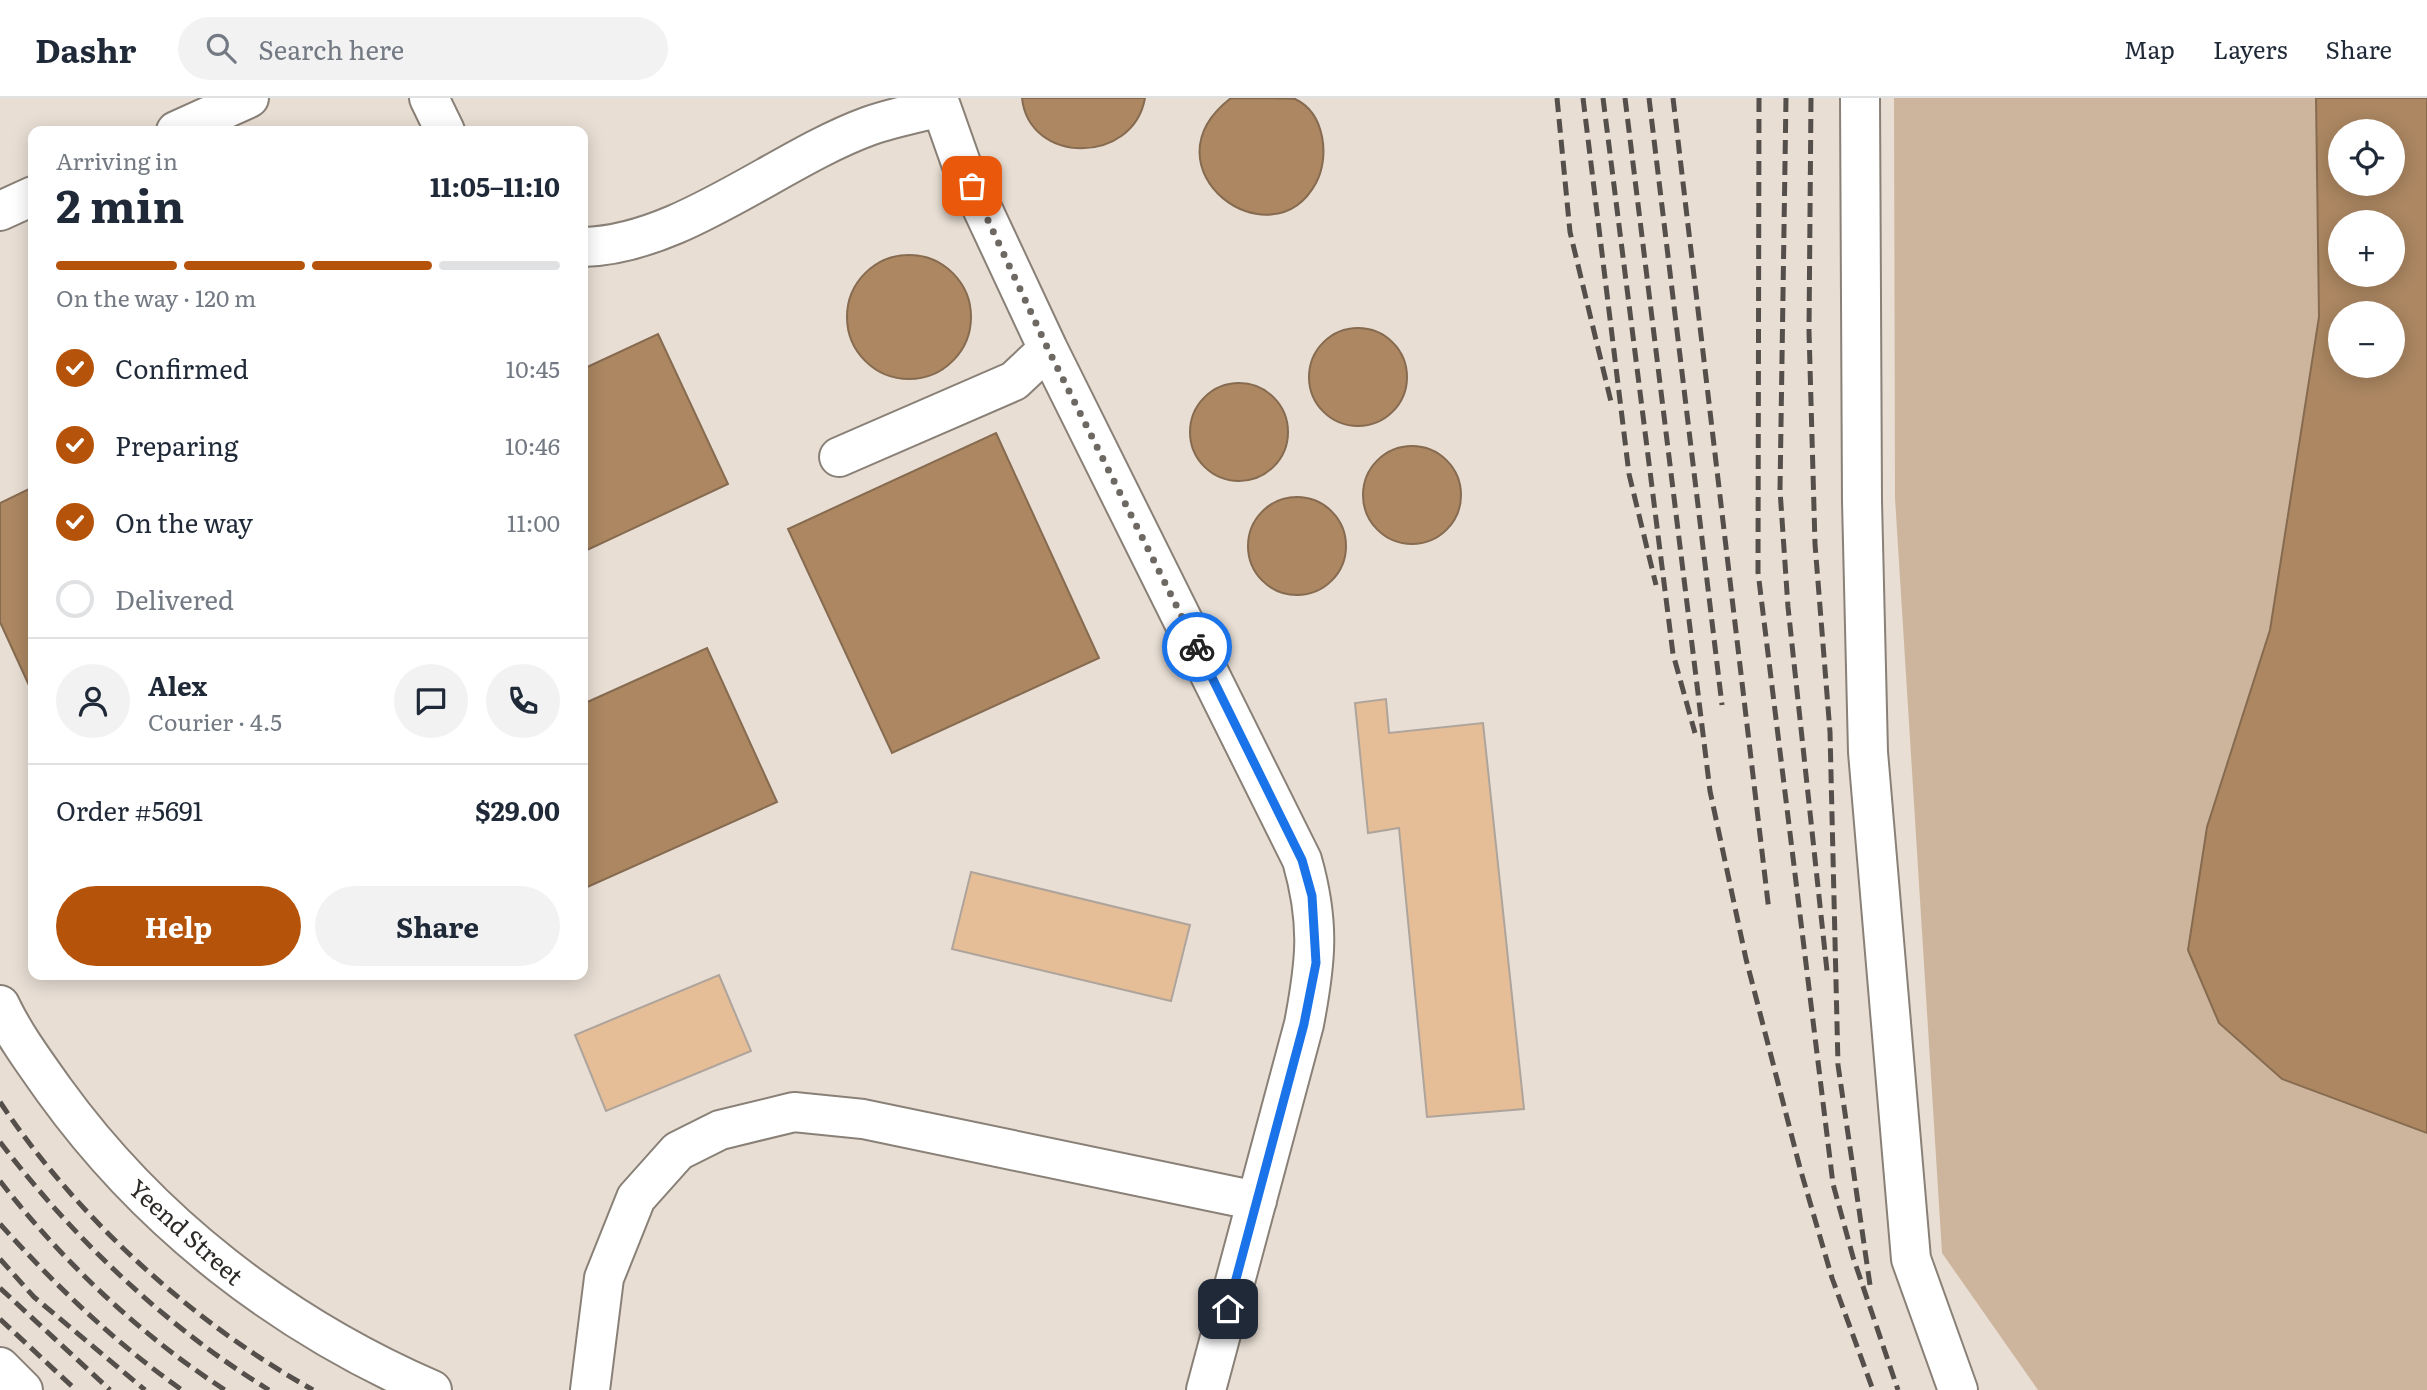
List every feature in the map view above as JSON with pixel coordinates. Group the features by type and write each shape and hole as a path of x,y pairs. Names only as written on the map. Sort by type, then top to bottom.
{"street":[{"path":"187,126 249,98"},
{"path":"429,98 443,126"},
{"path":"1860,98 1862,501 1868,752 1911,1259 1958,1390"},
{"path":"588,247 612,246 670,225 868,127 940,102 961,163 1048,349 1302,860 1312,896 1316,963 1304,1024 1206,1390"},
{"path":"0,211 28,198"},
{"path":"839,457 1014,381 1048,349"},
{"name":"Yeend Street","path":"0,1005 33,1060 68,1109 112,1162 200,1247 283,1311 390,1372 432,1390"},
{"path":"590,1390 604,1278 636,1198 678,1151 720,1130 794,1112 863,1119 1257,1201"},
{"path":"0,1367 23,1390"}],"shaded area":[{"path":"1022,98 1145,98 1137,120 1122,136 1103,145 1082,148 1061,145 1042,136 1029,120"},
{"path":"1231,98 1295,99 1313,114 1322,136 1323,161 1316,183 1296,206 1271,215 1245,211 1222,198 1206,178 1200,152 1207,125"},
{"path":"1894,98 2316,98 2318,102 2319,316 2270,630 2207,827 2282,1079 2427,1133 2427,1390 2038,1390 1942,1253 1895,498"},
{"path":"2316,98 2427,98 2427,1133 2282,1079 2219,1023 2188,950 2207,827 2270,630 2319,317"},
{"path":"909,255 933,260 953,273 966,293 971,317 966,341 953,361 933,374 909,379 885,374 865,361 852,341 847,317 852,293 865,273 885,260"},
{"path":"1358,328 1377,332 1392,343 1403,358 1407,377 1403,396 1392,411 1377,422 1358,426 1339,422 1324,411 1313,396 1309,377 1313,358 1324,343 1339,332"},
{"path":"658,334 728,484 588,550 588,367"},
{"path":"1239,383 1266,391 1280,405 1288,432 1280,459 1266,473 1239,481 1212,473 1198,459 1190,432 1198,405 1212,391"},
{"path":"996,433 1099,658 892,753 788,529"},
{"path":"1412,446 1439,454 1453,468 1461,495 1453,522 1439,536 1412,544 1385,536 1371,522 1363,495 1371,468 1385,454"},
{"path":"28,489 28,683 0,622 0,503"},
{"path":"1297,497 1324,505 1338,519 1346,546 1338,573 1324,587 1297,595 1270,587 1256,573 1248,546 1256,519 1270,505"},
{"path":"707,648 777,802 588,887 588,702"}],"building":[{"path":"1386,699 1389,733 1483,723 1524,1109 1427,1117 1399,828 1368,833 1355,703"},
{"path":"971,872 1190,925 1171,1001 952,949"},
{"path":"719,975 751,1051 606,1111 575,1035"}],"railway":[{"path":"1557,98 1570,232 1612,406"},
{"path":"1583,98 1629,474 1656,585"},
{"path":"1603,98 1673,654 1695,733"},
{"path":"1625,98 1710,791 1746,959 1800,1168 1832,1278 1873,1390"},
{"path":"1649,98 1722,705"},
{"path":"1673,98 1769,911"},
{"path":"1759,98 1758,572 1833,1184 1853,1257 1898,1390"},
{"path":"1786,98 1780,490 1788,607 1827,971"},
{"path":"1811,98 1809,331 1815,544 1830,732 1838,1065 1870,1285"},
{"path":"0,1102 64,1186 140,1264 224,1333 313,1390"},
{"path":"0,1142 59,1213 123,1278 194,1338 269,1390"},
{"path":"0,1181 49,1240 104,1295 193,1369 225,1390"},
{"path":"0,1224 86,1312 182,1390"},
{"path":"0,1259 34,1297 145,1390"},
{"path":"0,1288 110,1390"},
{"path":"0,1319 76,1390"}],"way so far":[{"path":"972,186 1048,349 1197,647"}],"route":[{"path":"1197,647 1302,860 1312,896 1316,963 1304,1024 1228,1309"}]}
